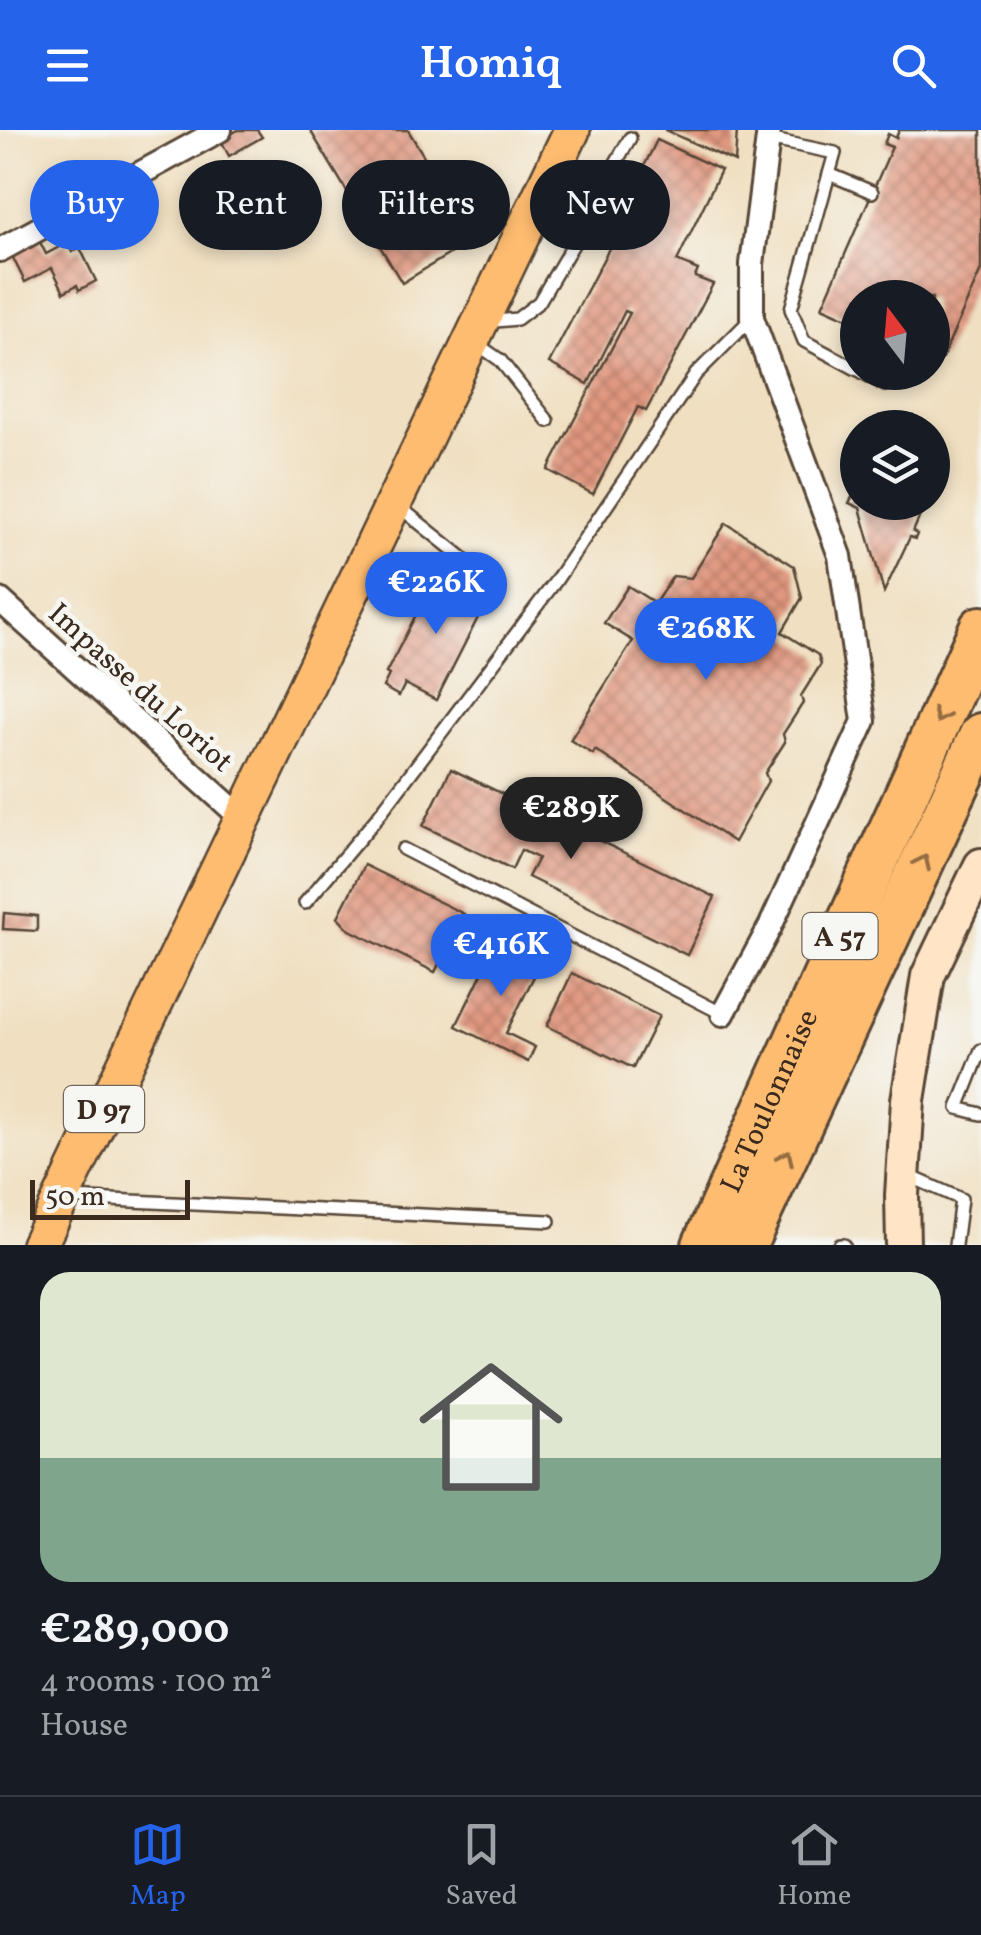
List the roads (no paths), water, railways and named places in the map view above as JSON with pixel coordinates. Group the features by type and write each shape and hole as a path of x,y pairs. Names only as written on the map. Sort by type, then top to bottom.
{"highway":[{"name":"La Toulonnaise","path":"704,1245 981,628"},
{"name":"La Toulonnaise","path":"745,1245 981,735"},
{"path":"674,1245 840,938"}],"main road":[{"name":"D 97","path":"557,160 572,130"},
{"name":"D 97","path":"39,1245 530,216"}],"street":[{"path":"0,250 220,130"},
{"path":"723,1014 770,926 864,721 840,556 752,318 752,264 768,135"},
{"name":"Impasse du Loriot","path":"0,600 242,818"},
{"path":"904,1245 908,1100 928,976 981,867"}],"lane":[{"path":"768,135 835,154 791,309 804,341 840,360"},
{"path":"617,160 630,138"},
{"path":"829,174 872,192"},
{"path":"548,421 475,331 517,319 539,302 570,250"},
{"path":"305,903 376,819 555,582 696,374 752,318"},
{"path":"392,502 463,558 464,574"},
{"path":"403,849 723,1014"},
{"path":"981,1050 958,1108 981,1114"},
{"path":"903,1173 961,1199 955,1245"},
{"path":"61,1198 550,1221"}]}
